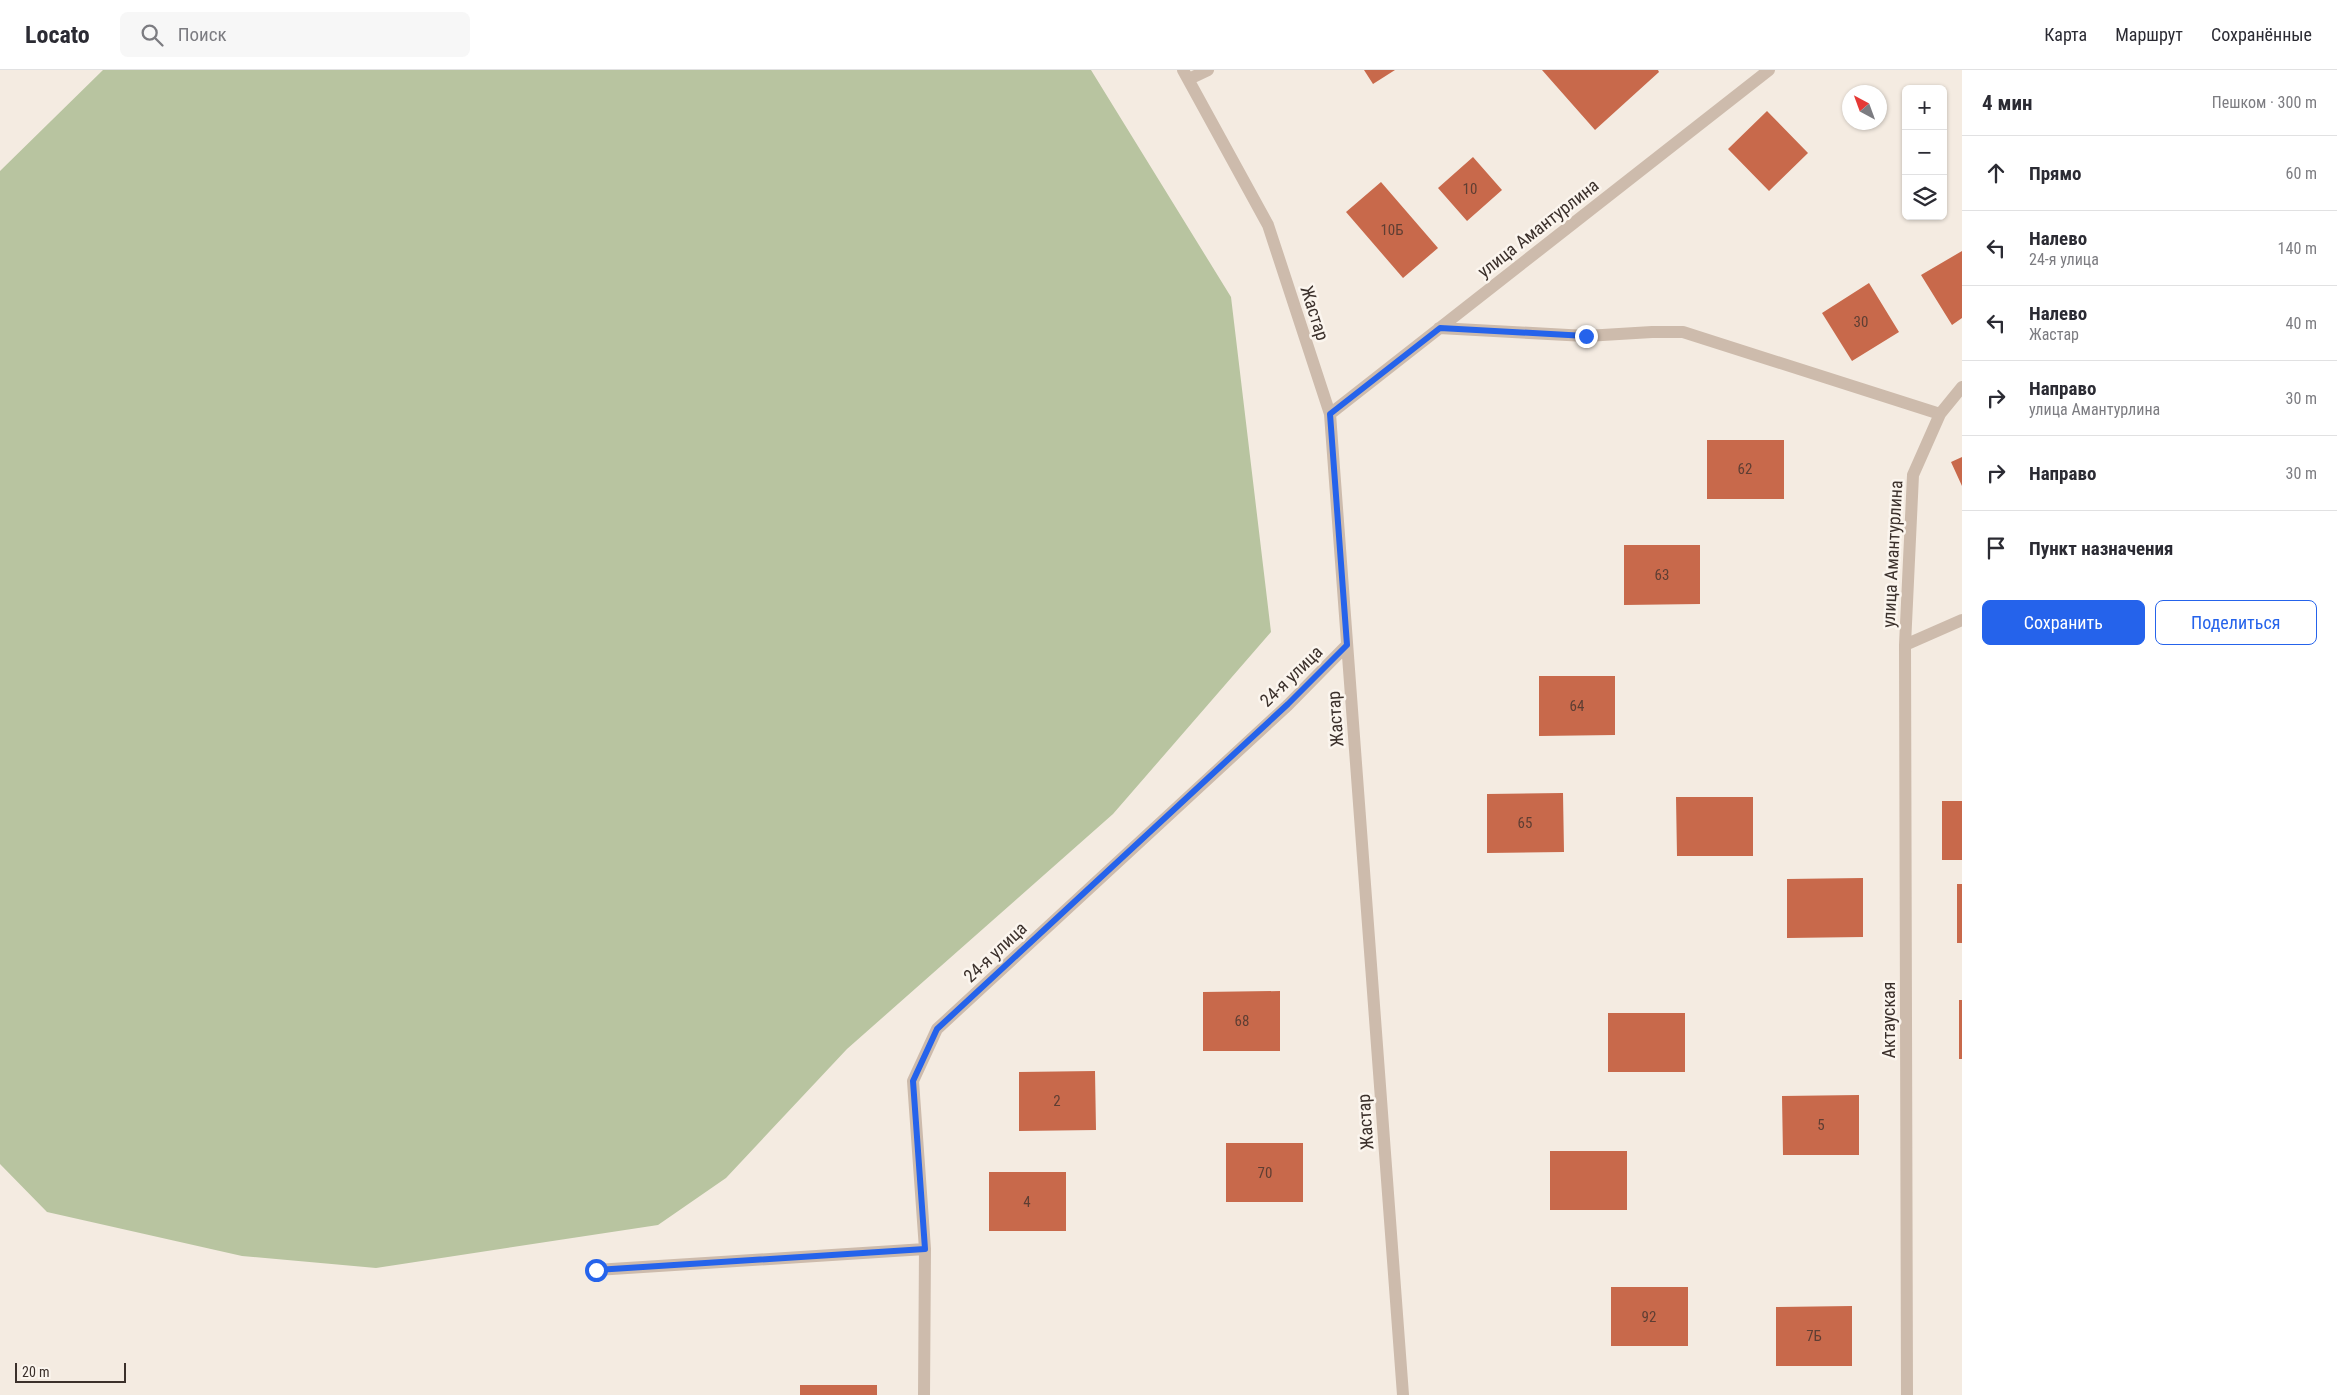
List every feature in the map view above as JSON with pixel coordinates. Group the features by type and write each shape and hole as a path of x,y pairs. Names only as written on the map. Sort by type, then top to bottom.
{"street":[{"path":"1186,75 1208,70"},
{"name":"улица Амантурлина","path":"1330,414 1769,70"},
{"name":"Жастар","path":"1186,75 1268,226 1330,414 1402,1395"},
{"path":"1440,328 1586,336 1684,332 1940,414"},
{"name":"улица Амантурлина","path":"1962,387 1940,414 1913,475 1905,645 1962,620"},
{"name":"24-я улица","path":"924,1395 925,1249 913,1081 937,1029 1288,704 1347,645"},
{"name":"Актауская","path":"1905,645 1907,1395"},
{"path":"596,1270 925,1249"}],"green space":[{"path":"103,70 1091,70 1231,297 1271,632 1113,814 847,1049 726,1178 658,1225 376,1268 242,1256 47,1212 0,1164 0,171"}],"building":[{"path":"1364,70 1395,70 1373,84"},
{"path":"1542,70 1658,70 1659,72 1595,130"},
{"path":"1767,111 1808,153 1769,191 1728,149"},
{"path":"1473,157 1502,190 1467,221 1438,188"},
{"path":"1381,182 1438,248 1403,278 1346,212"},
{"path":"1962,251 1962,318 1952,325 1921,275"},
{"path":"1869,283 1899,332 1852,361 1822,313"},
{"path":"1707,440 1784,440 1784,499 1707,499"},
{"path":"1962,457 1962,486 1951,462"},
{"path":"1624,545 1700,545 1700,604 1624,605"},
{"path":"1539,676 1615,676 1615,735 1539,736"},
{"path":"1563,793 1564,852 1487,853 1487,794"},
{"path":"1676,797 1753,797 1753,856 1677,856"},
{"path":"1942,801 1962,801 1962,860 1942,860"},
{"path":"1863,878 1863,937 1787,938 1787,879"},
{"path":"1957,884 1962,884 1962,943 1957,943"},
{"path":"1280,991 1280,1051 1203,1051 1203,992"},
{"path":"1959,1000 1962,1000 1962,1059 1959,1059"},
{"path":"1608,1013 1685,1013 1685,1072 1608,1072"},
{"path":"1095,1071 1096,1130 1019,1131 1019,1072"},
{"path":"1859,1095 1859,1155 1783,1155 1782,1096"},
{"path":"1226,1143 1303,1143 1303,1202 1226,1202"},
{"path":"1550,1151 1627,1151 1627,1210 1550,1210"},
{"path":"989,1172 1066,1172 1066,1231 989,1231"},
{"path":"1611,1287 1688,1287 1688,1346 1611,1346"},
{"path":"1852,1306 1852,1366 1776,1366 1776,1307"},
{"path":"800,1385 877,1385 877,1395 800,1395"}],"route":[{"path":"596,1270 925,1249 913,1081 937,1029 1288,704 1347,645 1330,414 1440,328 1586,336"}]}
